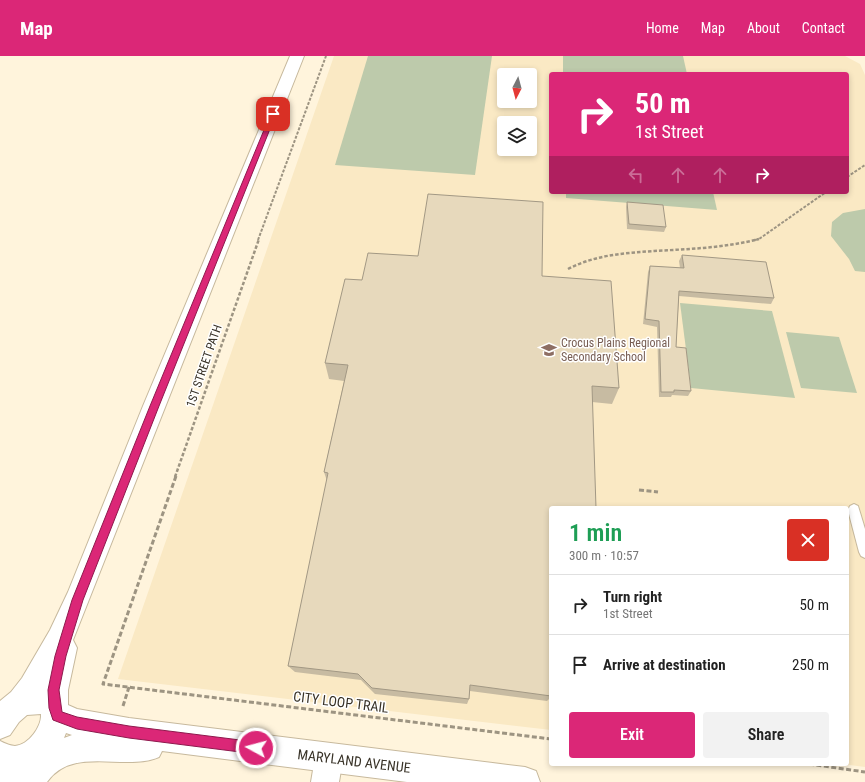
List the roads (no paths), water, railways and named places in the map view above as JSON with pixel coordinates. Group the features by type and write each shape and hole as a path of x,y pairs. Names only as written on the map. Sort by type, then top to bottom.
{"street":[{"path":"8,712 32,688 60,640 78,600 151,413 297,56"},
{"path":"22,766 53,738 57,727 54,690 60,656 78,600"},
{"name":"MARYLAND AVENUE","path":"8,712 31,699 40,698 48,702 56,712 77,723 183,739 327,770 525,782"},
{"name":"MARYLAND AVENUE","path":"22,766 57,741 74,738 183,739"},
{"path":"22,766 45,761 64,753 96,745 148,747 183,739"}],"lane":[{"path":"854,510 865,552"}],"place":[{"name":"Crocus Plains Regional Secondary School","path":"549,350"}]}
